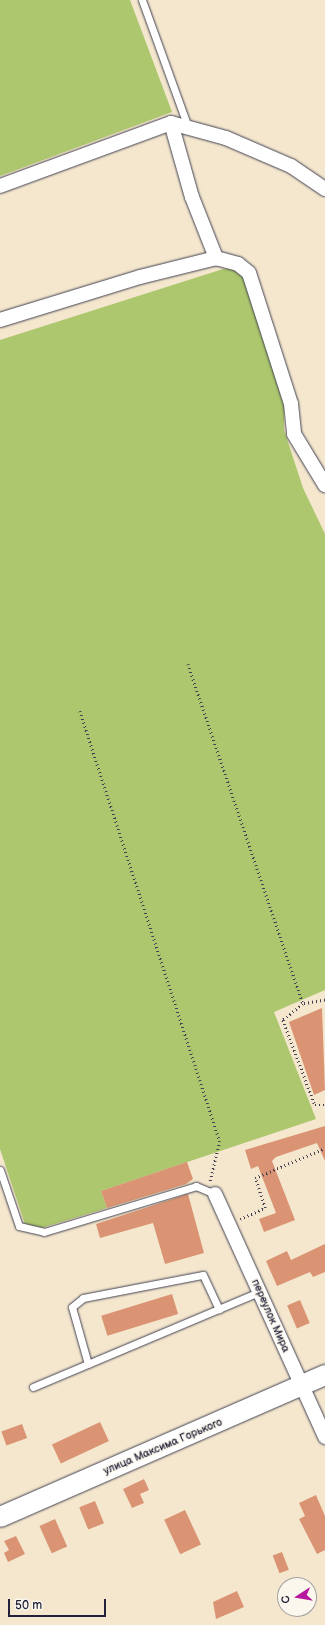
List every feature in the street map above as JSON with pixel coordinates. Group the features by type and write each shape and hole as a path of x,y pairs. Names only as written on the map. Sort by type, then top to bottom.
{"street":[{"path":"171,123 192,197 216,258"},
{"path":"0,186 171,123 226,138 291,166 325,189"},
{"path":"0,320 140,277 216,258 238,264 249,273 291,404 294,434 325,485"},
{"name":"переулок Мира","path":"211,1193 229,1224 325,1438"},
{"name":"улица Максима Горького","path":"0,1517 301,1387 325,1375"}],"lane":[{"path":"142,0 188,127"},
{"path":"0,1170 19,1226 44,1232 196,1186 211,1193"},
{"path":"88,1364 72,1307 83,1298 203,1275 219,1308"},
{"path":"33,1387 259,1292"}],"path":[{"path":"188,664 303,1004"},
{"path":"80,711 220,1141 211,1193"},
{"path":"325,1000 303,1004 283,1020 315,1105 325,1105"},
{"path":"229,1224 265,1208 255,1178 325,1148"}],"green space":[{"path":"0,0 130,0 172,112 0,176"},
{"path":"223,269 233,269 244,278 284,398 284,430 303,488 325,534 325,990 274,1012 316,1119 101,1191 107,1208 41,1228 25,1224 0,1149 0,340"}],"building":[{"path":"322,1008 325,1090 314,1095 289,1022"},
{"path":"325,1126 325,1161 317,1143 276,1157 272,1161 295,1220 264,1232 259,1219 276,1213 258,1166 251,1169 245,1150"},
{"path":"187,1162 193,1179 186,1184 107,1208 101,1191"},
{"path":"188,1194 204,1253 165,1264 153,1223 100,1238 96,1224"},
{"path":"325,1244 325,1272 313,1277 310,1272 277,1286 266,1261 287,1251 291,1260"},
{"path":"172,1294 178,1314 107,1336 101,1316"},
{"path":"300,1300 310,1323 297,1328 287,1305"},
{"path":"100,1422 109,1441 61,1463 52,1444"},
{"path":"22,1424 27,1438 6,1446 1,1432"},
{"path":"144,1479 149,1490 140,1494 144,1503 132,1508 123,1489"},
{"path":"316,1495 325,1516 325,1550 317,1554 299,1519 305,1516 299,1503"},
{"path":"95,1501 104,1523 88,1530 79,1507"},
{"path":"185,1510 201,1544 180,1554 164,1520"},
{"path":"55,1519 67,1546 52,1553 39,1526"},
{"path":"16,1536 25,1554 8,1562 4,1553 9,1550 4,1541"},
{"path":"282,1552 289,1570 279,1573 273,1556"},
{"path":"237,1591 244,1607 216,1619 213,1602"}]}
